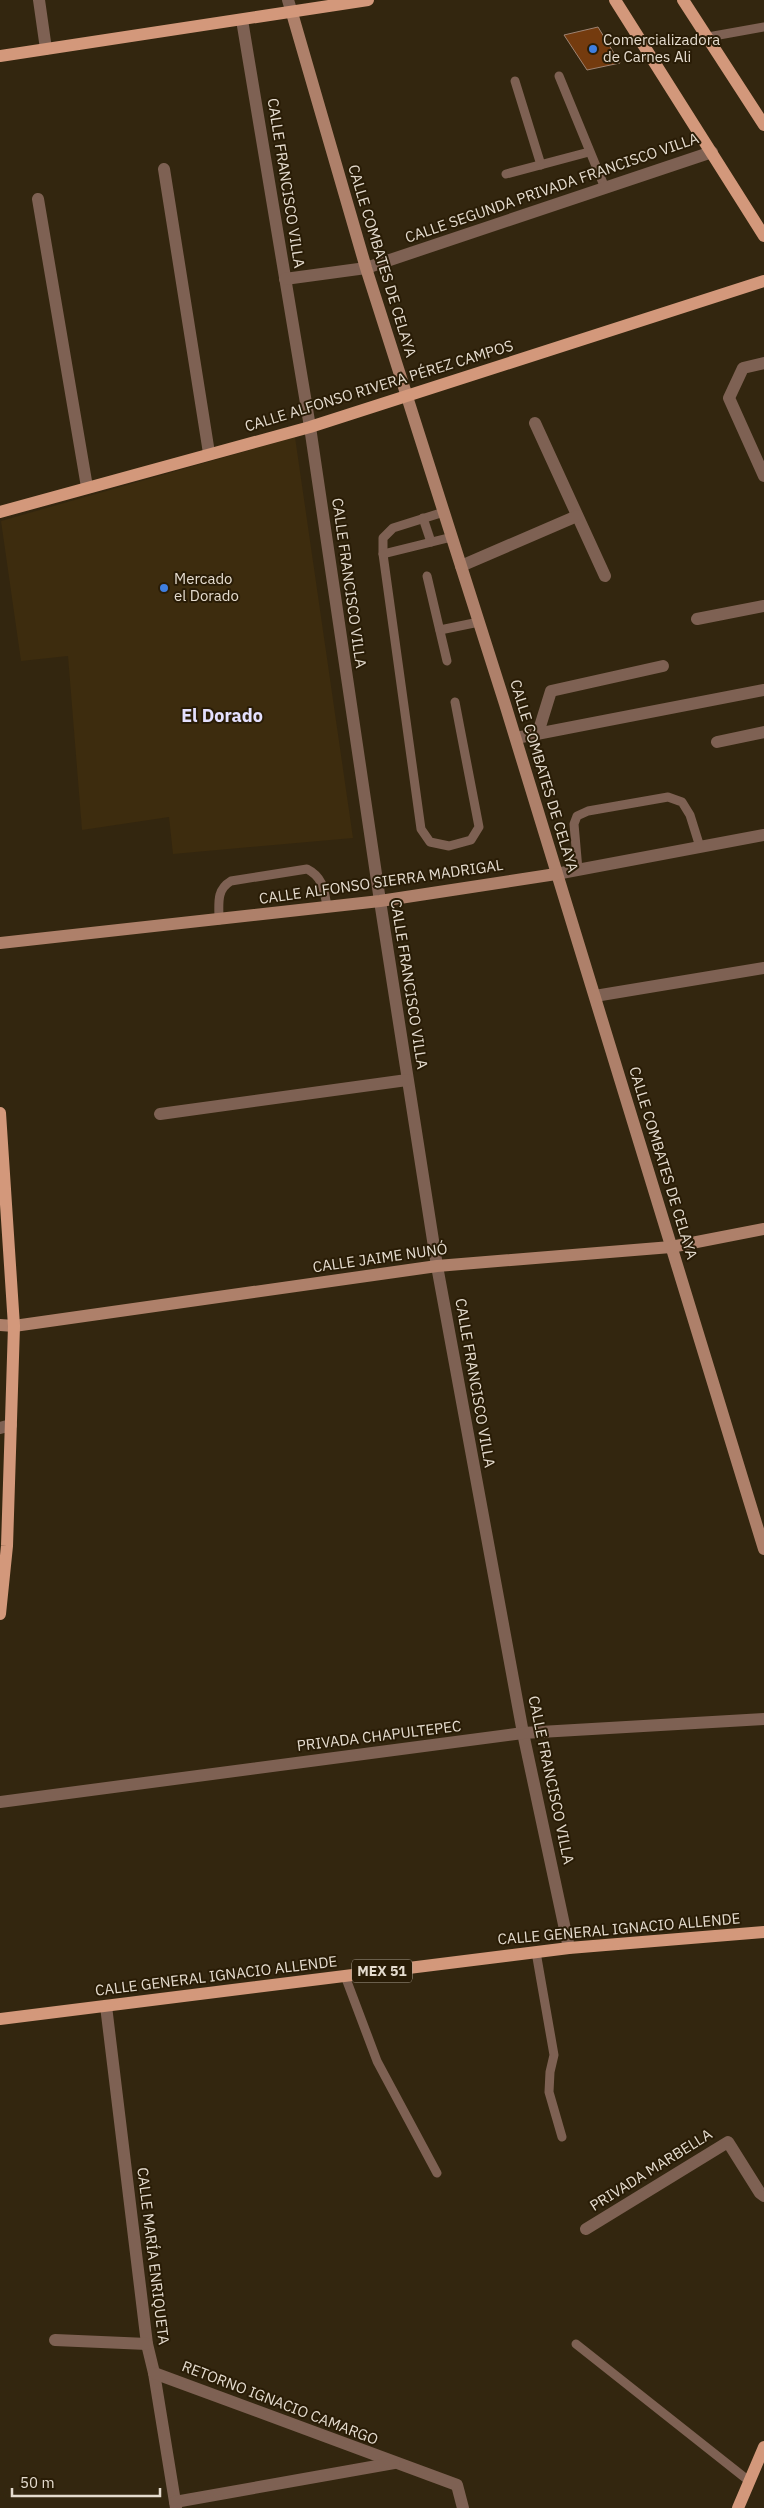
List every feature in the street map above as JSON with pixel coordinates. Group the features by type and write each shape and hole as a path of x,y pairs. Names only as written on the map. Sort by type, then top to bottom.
{"main road":[{"path":"0,56 368,0"},
{"path":"615,0 764,236"},
{"path":"683,0 764,125"},
{"name":"CALLE ALFONSO RIVERA PÉREZ CAMPOS","path":"0,512 310,427 764,281"},
{"path":"0,1114 14,1326 5,1427 4,1546 0,1614"},
{"name":"CALLE GENERAL IGNACIO ALLENDE","path":"0,2019 569,1948 764,1932"},
{"path":"738,2508 764,2447"}],"street":[{"path":"39,0 46,49"},
{"path":"288,0 292,13"},
{"name":"CALLE COMBATES DE CELAYA","path":"292,13 366,268 516,738 556,874 764,1549"},
{"name":"CALLE FRANCISCO VILLA","path":"242,20 310,427 407,1080 437,1266 523,1733 569,1948"},
{"name":"CALLE SEGUNDA PRIVADA FRANCISCO VILLA","path":"285,279 366,268 712,152"},
{"path":"164,169 209,454"},
{"path":"38,199 87,487"},
{"path":"764,363 743,368 730,398 764,476"},
{"path":"535,423 605,576"},
{"path":"461,566 576,516"},
{"path":"696,619 764,606"},
{"path":"538,734 551,691 663,666"},
{"path":"516,738 764,690"},
{"path":"717,742 764,732"},
{"name":"CALLE ALFONSO SIERRA MADRIGAL","path":"0,943 380,901 556,874 764,836"},
{"path":"595,996 764,968"},
{"path":"160,1114 407,1080"},
{"name":"CALLE JAIME NUNÓ","path":"0,1325 14,1326 437,1266 671,1246 764,1229"},
{"name":"PRIVADA CHAPULTEPEC","path":"0,1802 523,1733 764,1718"},
{"name":"CALLE MARÍA ENRIQUETA","path":"106,2006 147,2344 154,2373 175,2505"},
{"name":"PRIVADA MARBELLA","path":"586,2229 728,2142 760,2193 764,2196"},
{"path":"55,2340 147,2344"},
{"name":"RETORNO IGNACIO CAMARGO","path":"154,2373 457,2485 463,2508"},
{"name":"RETORNO IGNACIO CAMARGO","path":"175,2505 394,2463"}],"lane":[{"path":"708,38 764,27"},
{"path":"559,76 605,188"},
{"path":"515,81 541,165"},
{"path":"506,174 589,152"},
{"path":"444,512 393,528 383,538 383,554 421,829 430,842 448,846 471,840 479,827 455,702"},
{"path":"423,518 431,542"},
{"path":"383,554 452,537"},
{"path":"427,576 447,661"},
{"path":"440,630 479,622"},
{"path":"578,870 574,824 577,816 588,811 668,797 682,802 690,815 700,847"},
{"path":"219,920 219,895 222,887 231,881 307,869 315,873 322,881 328,906"},
{"path":"536,1952 554,2055 550,2072 549,2092 562,2137"},
{"path":"345,1976 378,2061 437,2173"},
{"path":"576,2344 749,2481"}],"shaded area":[{"name":"Mercado el Dorado","path":"295,437 353,838 173,854 169,817 82,830 68,656 21,661 1,521"}],"building":[{"name":"Comercializadora de Carnes Ali","path":"598,27 620,63 587,70 564,35"}],"place":[{"name":"Comercializadora de Carnes Ali","path":"593,49"},
{"name":"Mercado el Dorado","path":"164,588"}],"district":[{"name":"El Dorado","path":"222,716"}]}
